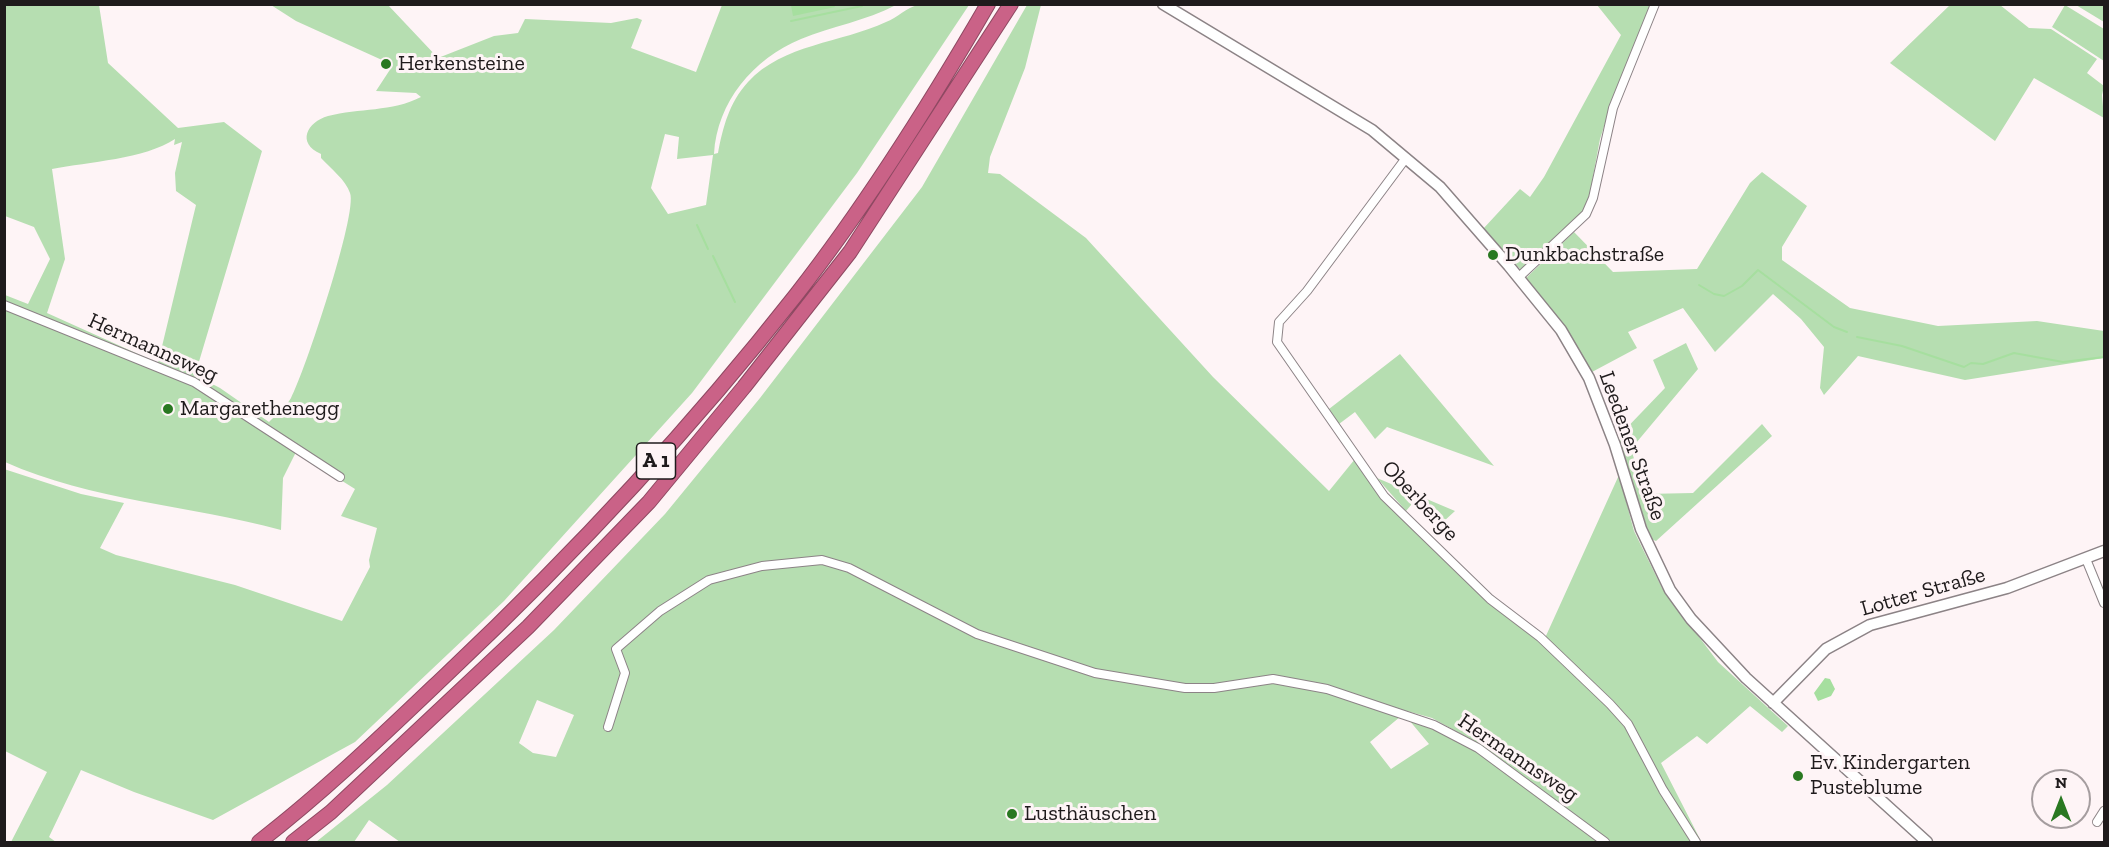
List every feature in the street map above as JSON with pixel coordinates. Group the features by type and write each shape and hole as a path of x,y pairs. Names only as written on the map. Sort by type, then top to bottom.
{"highway":[{"name":"A 1","path":"259,843 337,778 512,613 629,492 797,293 856,212 988,4"},
{"name":"A 1","path":"293,843 331,812 511,644 648,502 744,387 850,252 986,46 1011,4"}],"street":[{"name":"Leedener Straße","path":"1163,4 1372,130 1440,187 1519,277 1561,330 1589,378 1615,445 1641,529 1670,590 1724,657 1927,843"},
{"path":"1519,277 1586,214 1593,198 1613,108 1655,4"},
{"name":"Oberberge","path":"1406,158 1307,291 1278,322 1277,342 1384,496 1490,599 1540,637 1611,704 1628,724 1663,790 1696,843"},
{"name":"Hermannsweg","path":"4,305 194,382 340,477"},
{"name":"Lotter Straße","path":"1773,703 1826,649 1870,625 2007,588 2104,551"},
{"path":"2086,559 2104,603"},
{"name":"Hermannsweg","path":"608,727 625,674 616,649 660,611 709,580 762,566 822,560 849,568 977,634 1095,673 1185,688 1214,688 1273,680 1327,689 1434,725 1478,748 1605,843"},
{"path":"2097,822 2104,811"}],"shaded area":[{"path":"930,3 969,5 857,173 692,393 504,601 355,742 213,820 81,770 49,837 56,842 11,842 47,772 5,751 4,469 81,494 124,503 100,548 116,555 235,585 342,621 370,567 369,560 377,528 341,516 355,489 296,452 283,478 281,530 72,486 5,462 5,295 28,304 50,259 34,227 5,216 5,5 99,5 108,63 178,128 224,122 262,151 195,375 220,388 269,422 284,408 298,383 328,294 350,207 348,188 321,158 321,154 309,144 307,133 315,123 328,116 399,105 421,97 416,93 376,91 393,65 296,21 271,5 388,5 438,58 494,36 518,33 525,19 611,23 637,18 642,20 631,48 696,72 722,5 896,5 801,39 768,58 753,70 730,100 722,117 714,154 718,153 722,134 736,98 762,69 795,52 869,29 914,6","holes":["665,134 679,137 677,159 713,155 706,205 668,214 651,188","175,139 174,145 182,142 175,173 176,191 196,205 158,363 47,313 65,259 52,169 116,159 163,146"]},
{"path":"1951,4 2000,5 2029,28 2051,29 2097,59 2087,73 2104,86 2102,95 2104,118 2034,78 1995,141 1890,63"},
{"path":"791,5 834,5 835,7 793,16"},
{"path":"1027,5 1041,5 1025,68 990,157 988,173 1000,174 1086,238 1213,377 1329,491 1355,459 1388,504 1558,659 1545,638 1619,475 1634,531 1662,588 1718,662 1788,726 1782,732 1750,706 1707,744 1697,736 1661,763 1701,841 400,842 369,820 354,842 316,842 387,785 554,630 665,514 760,398 922,187","holes":["537,700 574,715 556,757 533,753 519,743","1407,711 1432,718 1476,742 1473,747 1429,726 1409,720 1429,744 1391,769 1370,742"]},
{"path":"1597,5 1652,5 1611,105 1600,139 1589,198 1583,211 1521,270 1483,229 1520,189 1530,197 1544,177 1621,35"},
{"path":"2065,5 2104,29 2104,61 2052,27"},
{"path":"2076,5 2104,5 2104,22"},
{"path":"1762,172 1807,206 1782,247 1782,260 1850,308 1938,326 2037,321 2104,331 2104,358 1965,380 1858,356 1824,395 1820,388 1824,347 1801,319 1773,294 1715,352 1683,308 1628,332 1637,348 1592,372 1567,332 1526,278 1574,232 1613,272 1697,269 1750,183"},
{"path":"1686,343 1698,369 1631,449 1645,494 1693,493 1762,424 1772,436 1656,541 1651,539 1617,438 1665,388 1653,360"},
{"path":"1400,354 1494,466 1387,427 1375,439 1355,412 1339,424 1329,409"},
{"path":"1377,478 1455,511 1443,522 1416,499 1406,511"},
{"path":"1825,678 1830,679 1835,689 1831,696 1818,701 1814,693"}],"waterway":[{"path":"791,21 862,6"},
{"path":"697,225 708,249"},
{"path":"713,256 735,302"},
{"path":"1699,285 1714,294 1724,296 1742,286 1758,270 1834,327 1847,332"},
{"path":"1857,337 1902,346 1964,367 1971,363 1983,364 2014,353 2063,362 2104,357"}],"place":[{"name":"Herkensteine","path":"386,64"},
{"name":"Dunkbachstraße","path":"1493,255"},
{"name":"Margarethenegg","path":"168,409"},
{"name":"Ev. Kindergarten Pusteblume","path":"1798,776"},
{"name":"Lusthäuschen","path":"1012,814"}]}
